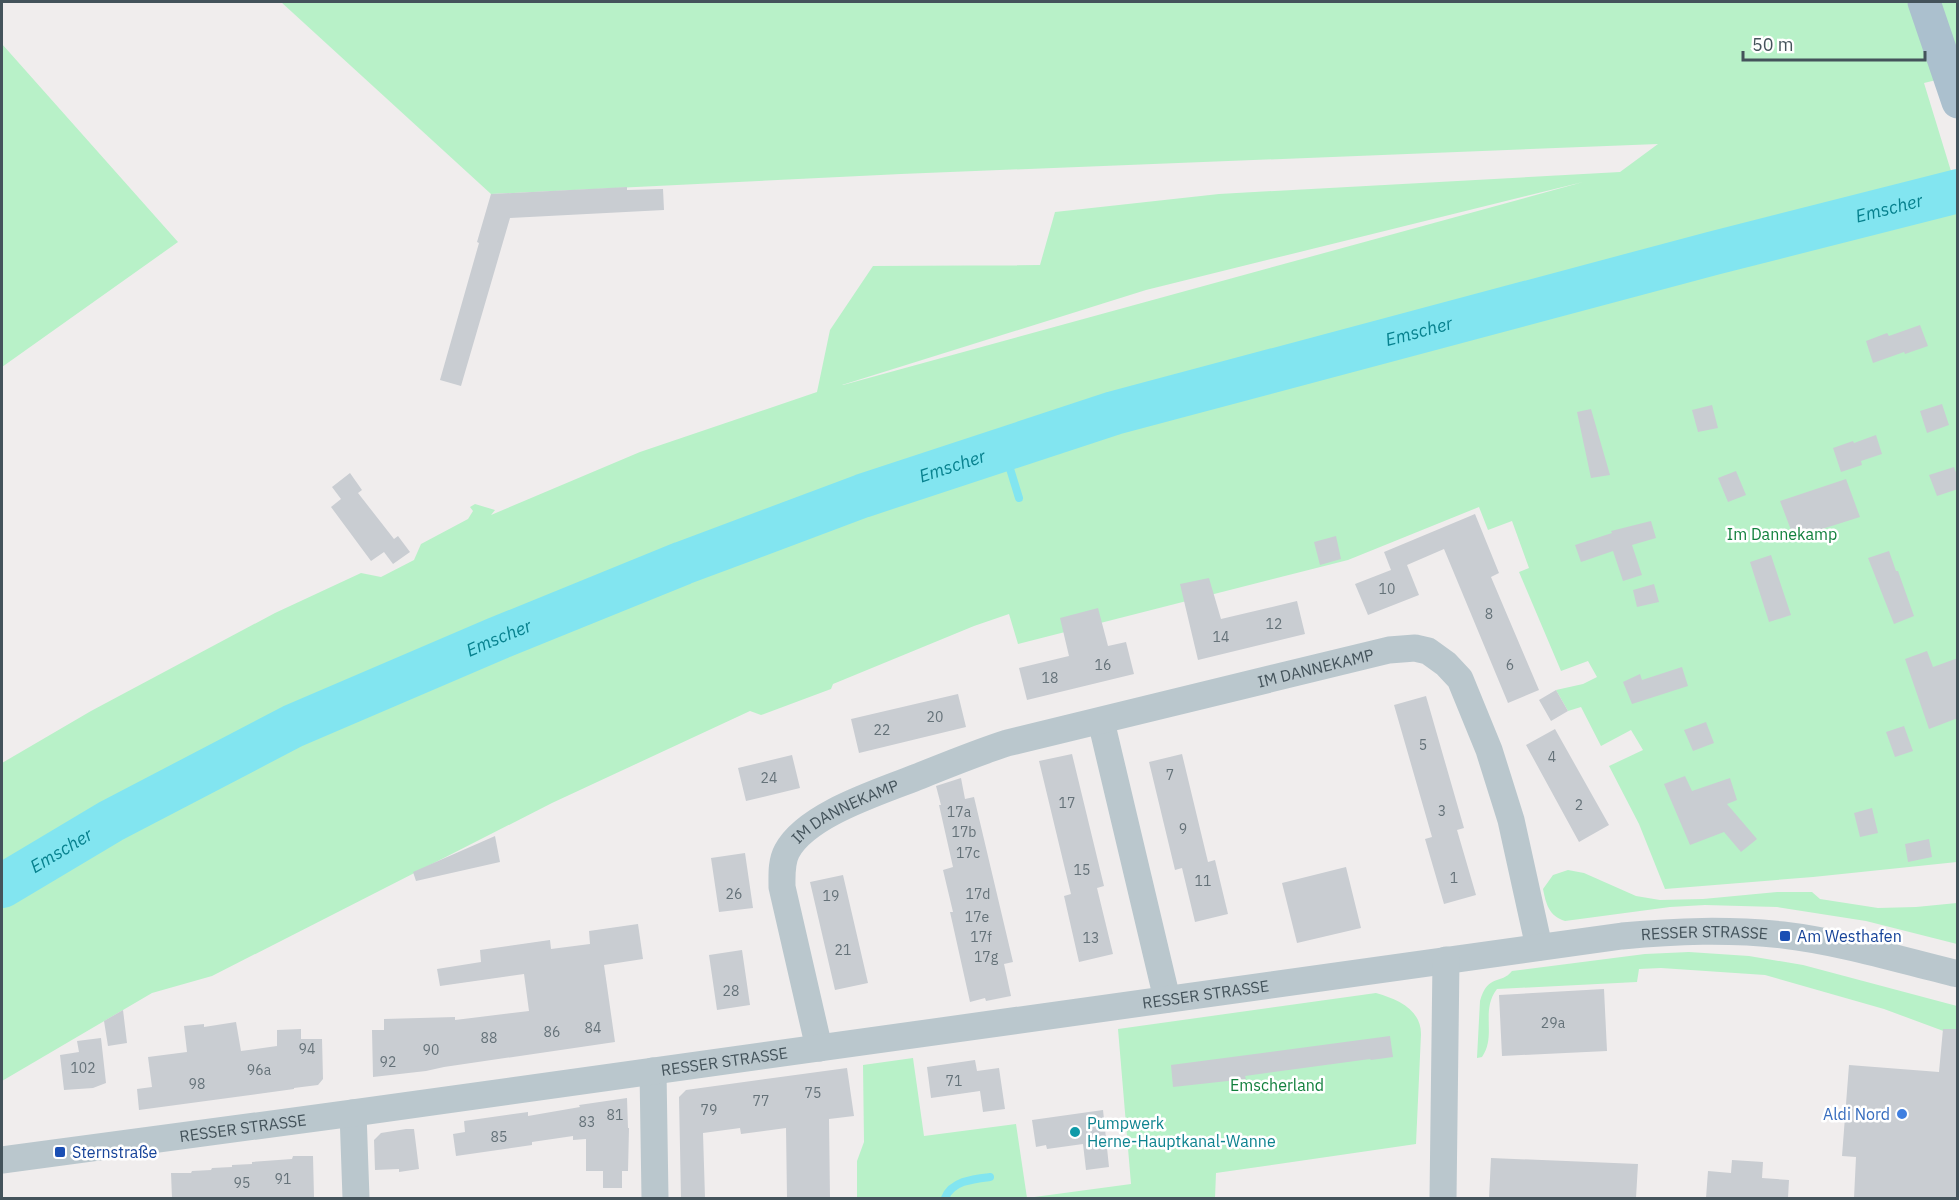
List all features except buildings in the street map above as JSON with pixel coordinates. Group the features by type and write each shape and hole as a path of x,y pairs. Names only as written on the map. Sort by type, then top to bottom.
{"main road":[{"path":"1924,2 1958,102"}],"street":[{"name":"IM DANNEKAMP","path":"819,1048 782,887 782,868 787,851 797,838 815,823 852,802 1007,743 1389,650 1415,648 1428,651 1446,664 1460,679 1489,750 1512,820 1539,947"},
{"path":"1101,721 1167,999"},
{"name":"RESSER STRASSE","path":"2,1160 1622,936 1686,930 1749,932 1785,936 1832,944 1958,974"},
{"path":"1443,1198 1446,960"},
{"path":"653,1071 655,1198"},
{"path":"353,1113 356,1198"}],"green space":[{"name":"Im Dannekamp","path":"281,2 1957,2 1957,75 1924,83 1958,194 1957,862 1665,889 1639,824 1609,766 1643,750 1631,730 1601,746 1581,707 1568,711 1556,690 1583,684 1597,677 1588,661 1561,671 1519,572 1529,568 1512,521 1488,530 1479,507 1348,560 1018,644 1009,614 833,684 831,689 761,715 750,711 552,803 212,976 152,993 2,1081 2,763 91,711 275,613 361,573 381,577 414,560 421,544 468,519 473,511 470,507 475,504 495,510 491,515 640,452 817,392 830,330 873,266 1040,265 1055,212 1219,194 1620,172 1658,144 901,174 491,194","holes":["1583,182 842,385 1146,290"]},
{"path":"2,44 178,242 2,367"},
{"path":"1568,870 1584,873 1636,896 1660,900 1703,899 1777,892 1812,892 1820,899 1878,908 1957,903 1957,944 1866,921 1777,907 1705,905 1670,907 1565,921 1555,916 1549,909 1543,889 1553,875"},
{"path":"1689,952 1749,956 1803,965 1957,1006 1957,1036 1884,1009 1765,975 1661,968 1639,969 1637,982 1497,989 1490,1006 1486,1049 1482,1057 1477,1058 1480,1001 1483,992 1491,983 1512,971 1645,954"},
{"name":"Emscherland","path":"1376,993 1406,1006 1417,1018 1421,1034 1416,1144 1216,1173 1215,1198 1027,1198 1131,1184 1118,1029"},
{"path":"913,1058 924,1136 1016,1124 1027,1198 857,1198 857,1161 864,1142 863,1065"}],"waterway":[{"name":"Emscher","path":"2,886 111,821 293,726 496,639 683,563 862,496 1114,413 1714,253 1958,191"},
{"path":"1004,449 1019,498"},
{"path":"945,1198 948,1192 958,1184 990,1177"}],"place":[{"name":"Am Westhafen","path":"1785,936"},
{"name":"Aldi Nord","path":"1902,1114"},
{"name":"Pumpwerk Herne-Hauptkanal-Wanne","path":"1075,1132"},
{"name":"Sternstraße","path":"60,1152"}]}
